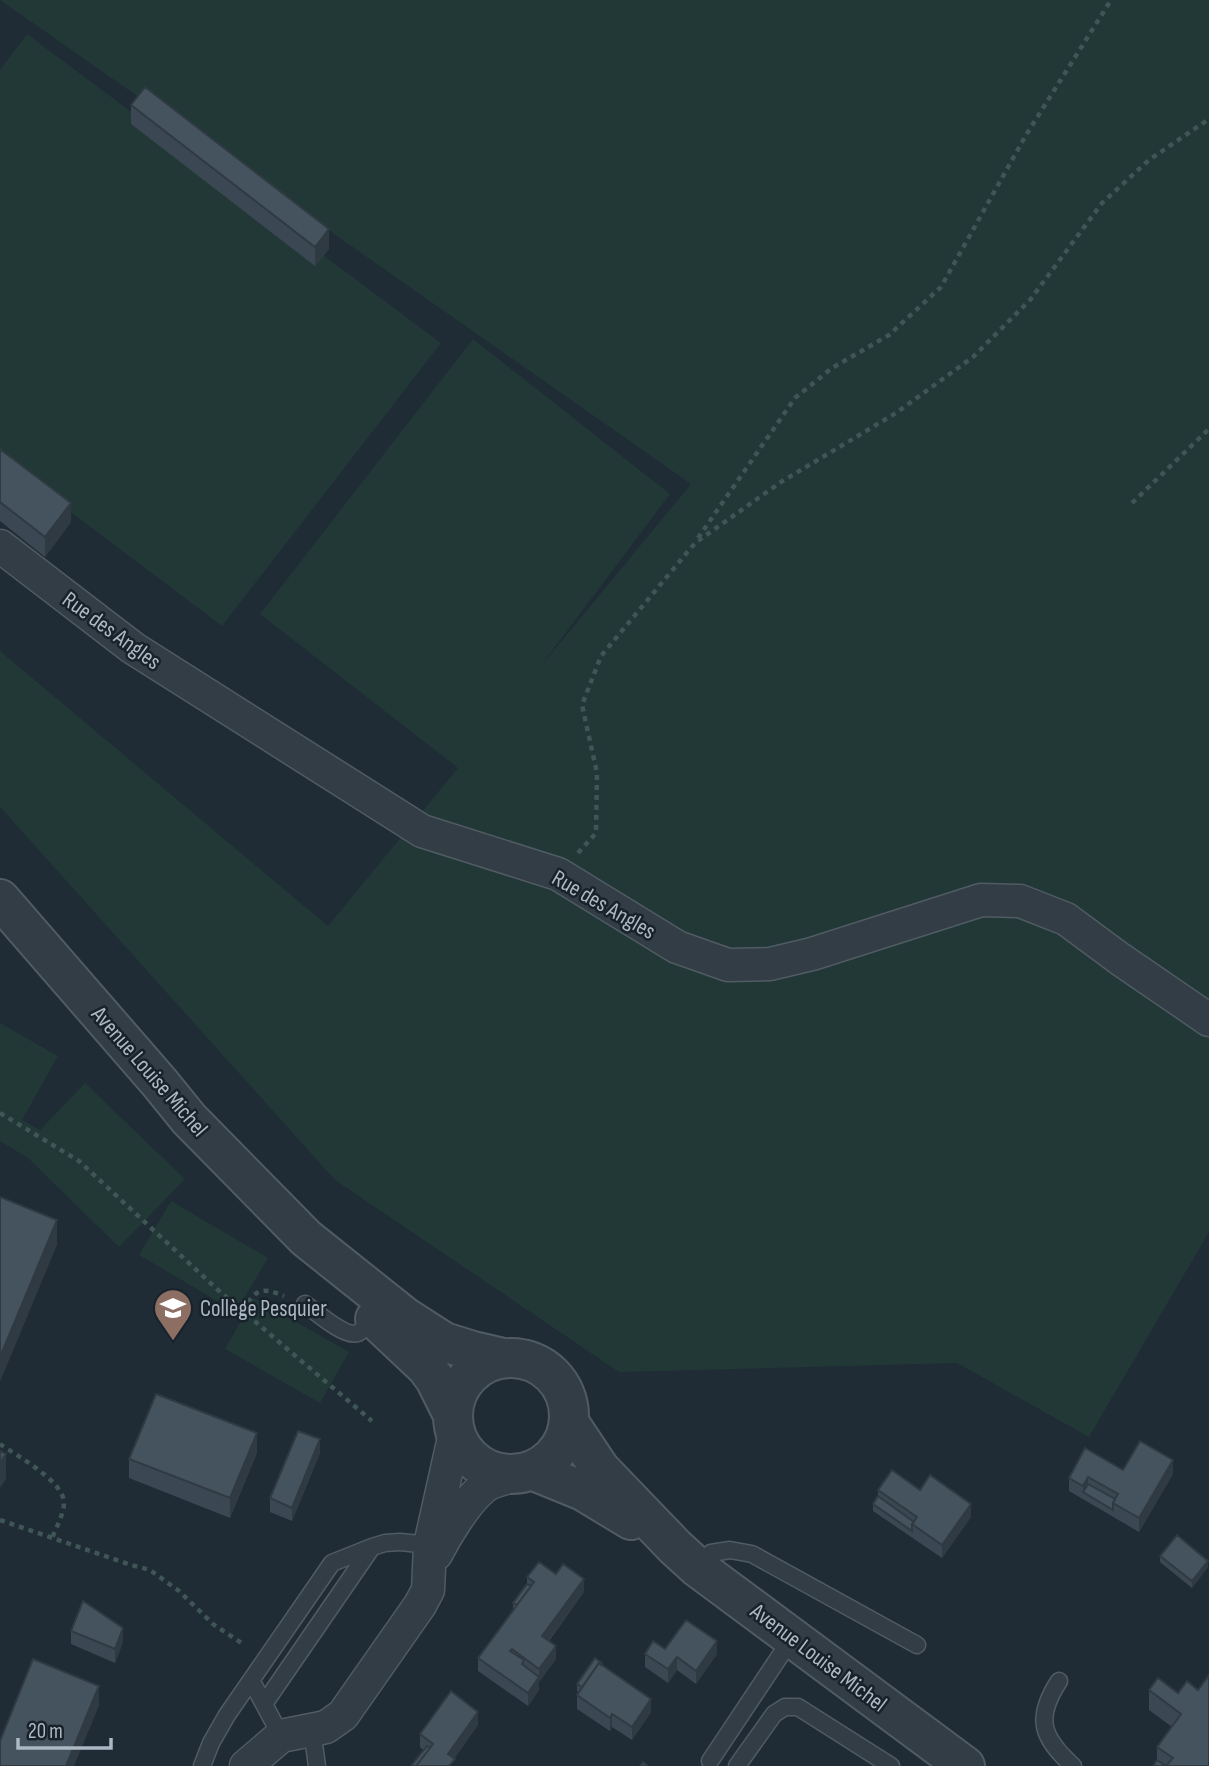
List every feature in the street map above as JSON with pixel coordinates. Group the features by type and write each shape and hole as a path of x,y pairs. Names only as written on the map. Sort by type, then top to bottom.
{"street":[{"name":"Rue des Angles","path":"0,546 133,648 422,831 558,874 677,947 728,965 770,964 812,954 981,900 1020,901 1066,919 1209,1020"},
{"name":"Avenue Louise Michel","path":"0,899 189,1119 306,1238 405,1317 444,1342 503,1357"},
{"name":"Avenue Louise Michel","path":"306,1238 341,1286 426,1367 435,1379 454,1423"},
{"path":"246,1766 281,1736 326,1727 343,1715 420,1605 428,1590 430,1555 458,1391 468,1377 481,1366 503,1357 524,1358 544,1367 560,1382 568,1402 570,1424 564,1443 551,1459 524,1473 485,1486 430,1555"},
{"path":"454,1423 459,1445 478,1465 492,1472 524,1473"},
{"name":"Avenue Louise Michel","path":"570,1424 600,1469 686,1557"},
{"name":"Avenue Louise Michel","path":"524,1473 583,1491 686,1557 965,1766"}],"lane":[{"path":"305,1304 350,1333 358,1333 374,1318"},
{"path":"202,1766 221,1724 332,1563 372,1547 400,1542 430,1555"},
{"path":"264,1704 372,1547"},
{"path":"686,1557 730,1550 752,1554 917,1645"},
{"path":"710,1762 793,1637"},
{"path":"251,1680 281,1736"},
{"path":"1059,1681 1044,1709 1044,1726 1056,1750 1073,1766"},
{"path":"737,1766 774,1714 785,1707 798,1707 891,1766"},
{"path":"312,1730 317,1766"}],"path":[{"path":"558,874 596,833 597,772 583,705 601,656 695,543 794,398 832,368 889,335 942,287 1026,135 1111,0"},
{"path":"695,543 781,482 896,413 973,357 1030,300 1102,204 1149,160 1209,119"},
{"path":"1132,503 1209,429"},
{"path":"0,1113 79,1161 243,1311 372,1421"},
{"path":"243,1311 252,1295 261,1291 273,1291 305,1304"},
{"path":"0,1444 44,1473 59,1490 64,1500 52,1538"},
{"path":"0,1520 150,1570 179,1591 213,1624 243,1644"}],"green space":[{"path":"0,0 1209,0 1209,1232 1089,1437 957,1363 619,1372 335,1180 0,807 0,651 328,926 458,768 260,614 473,339 670,494 540,667 691,484"},
{"path":"27,34 441,343 222,626 0,459 0,70"},
{"path":"0,1023 58,1056 22,1120 40,1130 85,1083 185,1179 119,1247 28,1158 0,1141"},
{"path":"171,1201 268,1258 236,1312 139,1255"},
{"path":"254,1298 349,1352 320,1403 225,1349"}],"building":[{"path":"145,87 329,229 315,247 131,105"},
{"path":"0,449 71,503 45,537 0,502"},
{"path":"0,1197 57,1220 0,1357"},
{"path":"156,1394 257,1433 230,1498 129,1459"},
{"path":"298,1431 320,1439 292,1508 270,1498"},
{"path":"1140,1441 1173,1460 1139,1518 1113,1503 1118,1494 1088,1477 1083,1486 1069,1478 1085,1448 1123,1470"},
{"path":"0,1451 6,1454 0,1463"},
{"path":"892,1470 920,1490 930,1475 971,1504 942,1545 912,1524 917,1517 878,1490"},
{"path":"1088,1484 1115,1499 1113,1510 1083,1492"},
{"path":"878,1496 914,1522 912,1531 873,1504"},
{"path":"1177,1535 1208,1561 1192,1581 1160,1556"},
{"path":"539,1562 556,1574 563,1564 584,1579 542,1636 556,1646 539,1669 512,1649 510,1651 524,1660 522,1664 539,1677 528,1693 478,1658 534,1582 527,1577"},
{"path":"527,1584 531,1586 517,1605 513,1603"},
{"path":"83,1601 123,1628 115,1649 71,1631"},
{"path":"686,1620 717,1641 696,1671 677,1657 668,1669 645,1654 653,1641 665,1649"},
{"path":"595,1658 602,1663 599,1663 582,1687 577,1684"},
{"path":"33,1659 99,1686 66,1766 0,1766 0,1741"},
{"path":"599,1663 651,1699 632,1727 612,1714 610,1718 577,1695"},
{"path":"1209,1675 1209,1766 1166,1766 1173,1758 1157,1747 1181,1714 1149,1690 1158,1678 1178,1693 1187,1681 1198,1690"},
{"path":"451,1691 478,1712 448,1754 455,1759 449,1766 416,1766 433,1744 420,1734"},
{"path":"427,1746 430,1748 416,1766 411,1766"},
{"path":"1157,1760 1166,1766 1153,1766"}],"place":[{"name":"Collège Pesquier","path":"173,1342"}]}
